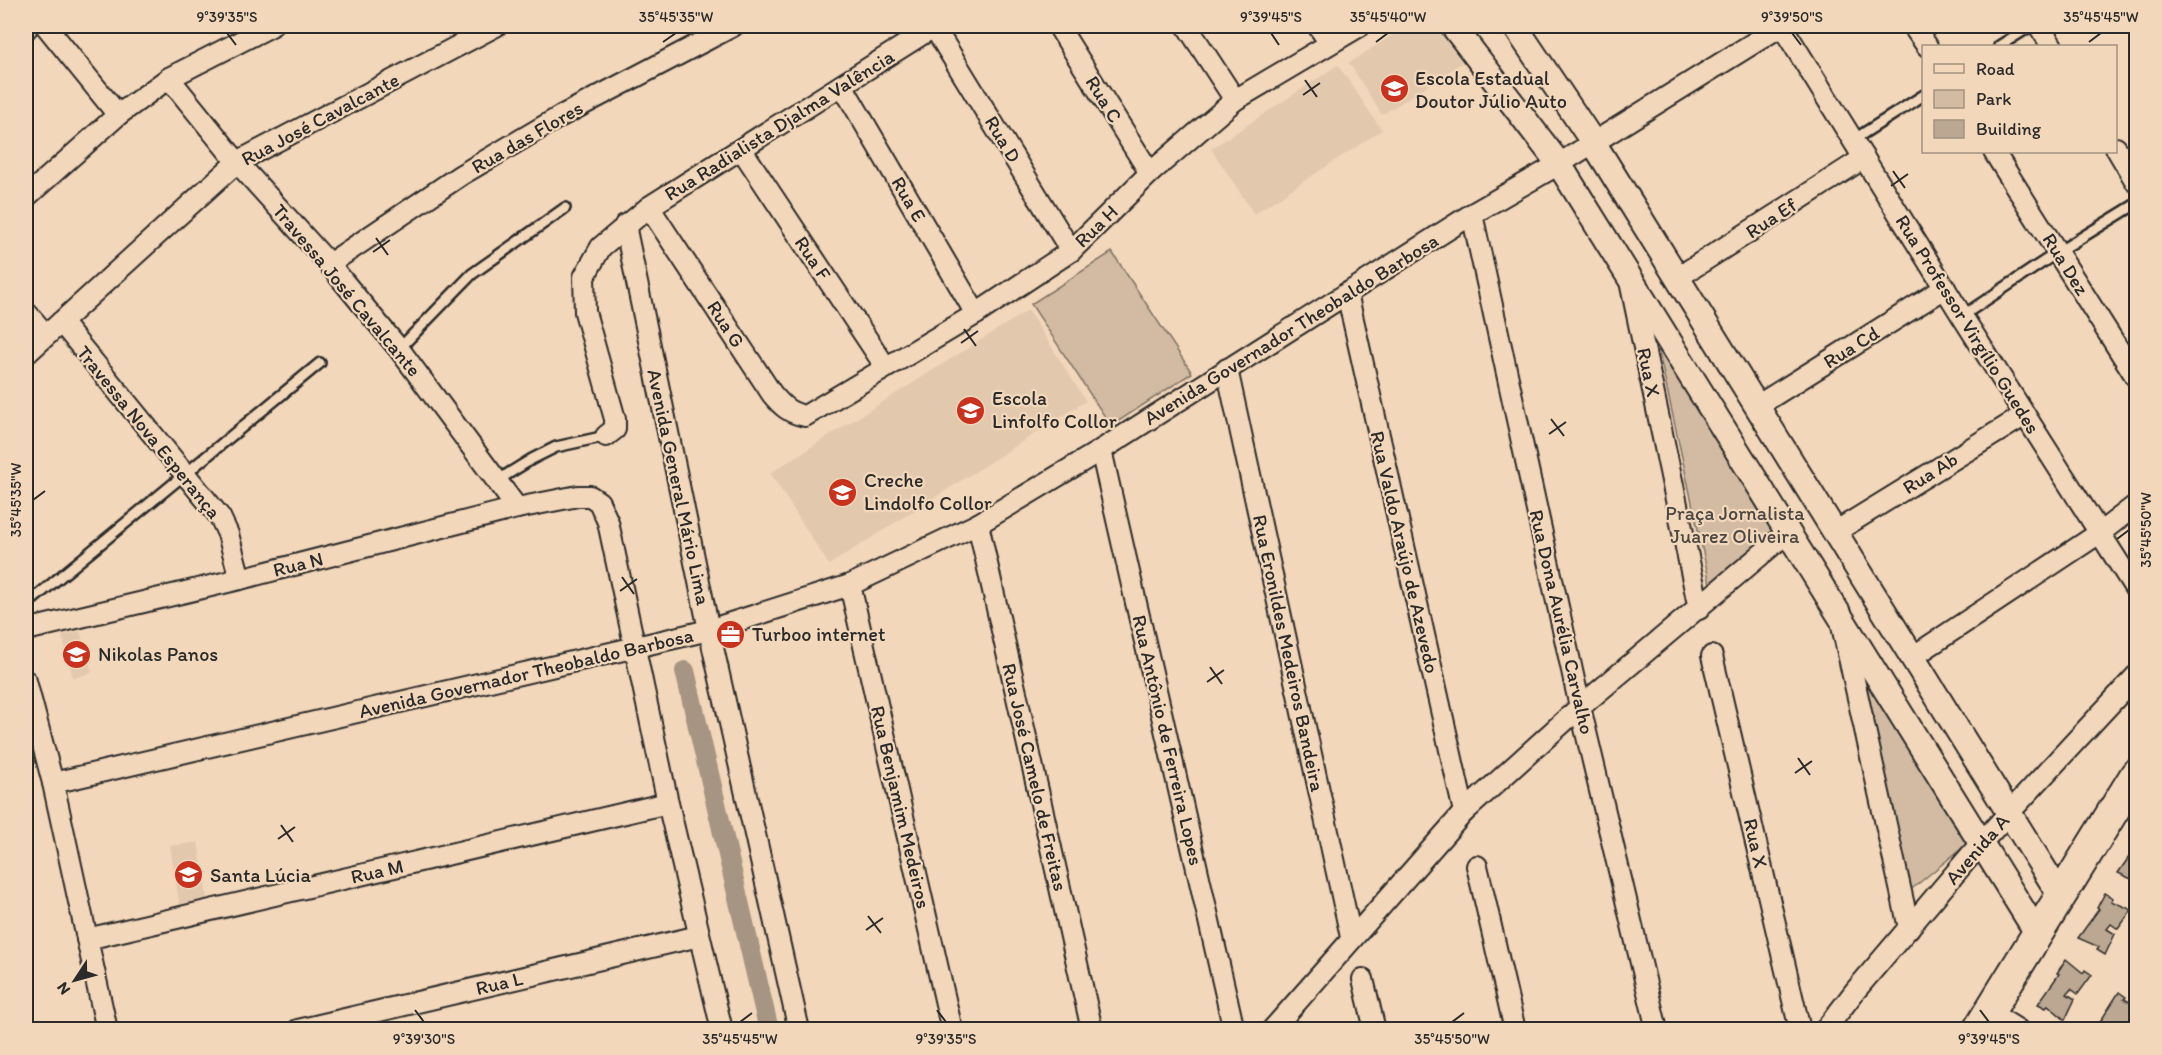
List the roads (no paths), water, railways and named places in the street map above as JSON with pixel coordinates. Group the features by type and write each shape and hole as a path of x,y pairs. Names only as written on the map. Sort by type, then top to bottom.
{"main road":[{"path":"1984,1021 2136,774"}],"street":[{"path":"46,26 118,114"},
{"path":"26,196 118,114 169,78 271,26"},
{"name":"Rua José Cavalcante","path":"26,354 237,162 496,26"},
{"name":"Rua das Flores","path":"329,264 461,175 551,122 733,26"},
{"name":"Rua Radialista Djalma Valência","path":"606,436 615,429 615,419 585,312 584,277 601,247 624,225 650,207 935,26"},
{"name":"Rua D","path":"935,26 1071,251"},
{"name":"Rua C","path":"1058,26 1150,173"},
{"path":"1187,26 1235,100"},
{"path":"1318,26 1330,44"},
{"name":"Rua H","path":"819,409 885,366 976,314 1071,251 1150,173 1235,100 1360,26"},
{"path":"1454,26 1559,164 2037,933"},
{"path":"1515,26 1593,142 2007,813 2060,895"},
{"name":"Avenida Governador Theobaldo Barbosa","path":"53,783 705,631 850,585 978,524 1101,450 1472,214 1559,164 1781,26"},
{"name":"Rua Professor Virgílio Guedes","path":"1781,26 2136,590"},
{"path":"1913,26 1926,45"},
{"path":"2039,26 2051,45"},
{"name":"Travessa José Cavalcante","path":"169,78 237,162 329,264 399,349 517,508"},
{"name":"Rua E","path":"842,85 976,314"},
{"name":"Rua F","path":"742,150 885,366"},
{"path":"2117,151 2136,182"},
{"name":"Rua Dez","path":"1995,153 2136,378"},
{"name":"Rua Ef","path":"1677,278 1864,158"},
{"name":"Rua G","path":"650,207 772,394 794,414 805,416 819,409"},
{"name":"Rua Dona Aurélia Carvalho","path":"1472,214 1580,707 1657,1029"},
{"name":"Avenida General Mário Lima","path":"624,225 705,631 800,1029"},
{"name":"Rua X","path":"1629,276 1699,609"},
{"name":"Rua Cd","path":"1757,406 1945,288"},
{"name":"Rua Valdo Araújo de Azevedo","path":"1347,293 1464,812"},
{"name":"Travessa Nova Esperança","path":"26,312 54,329 185,473 220,517 228,534 240,579"},
{"name":"Rua Eronildes Medeiros Bandeira","path":"1227,369 1351,938"},
{"name":"Rua Ab","path":"1835,532 2025,415"},
{"name":"Rua Antônio de Ferreira Lopes","path":"1101,450 1234,1029"},
{"name":"Rua N","path":"28,628 240,579 517,508 564,498 590,496 605,510 636,647"},
{"path":"1911,657 2101,532 2136,505"},
{"name":"Rua José Camelo de Freitas","path":"978,524 1092,1029"},
{"path":"1272,1029 1464,812 1580,707 1788,532"},
{"name":"Rua Benjamim Medeiros","path":"850,585 952,1029"},
{"path":"1839,613 1909,928"},
{"path":"636,647 668,802 722,1029"},
{"name":"Rua X","path":"1712,656 1800,1029"},
{"name":"Avenida A","path":"1825,1029 2007,813 2136,676"},
{"path":"26,681 53,783 107,1029"},
{"name":"Rua M","path":"87,939 668,802"},
{"path":"1477,866 1515,1029"},
{"name":"Rua L","path":"298,1029 699,936"},
{"path":"1364,979 1375,1029"},
{"path":"1984,1021 2018,1029"}],"lane":[{"path":"2001,45 2031,26"},
{"path":"1853,140 1922,96"},
{"path":"1962,316 2058,252 2136,204"},
{"path":"399,349 472,274 566,208"},
{"path":"26,605 320,363"},
{"path":"498,480 556,447 606,436"}],"waterway":[{"path":"685,671 769,1030"}],"place":[{"name":"Escola Estadual Doutor Júlio Auto","path":"1394,89"},
{"name":"Escola Linfolfo Collor","path":"971,410"},
{"name":"Creche Lindolfo Collor","path":"843,492"},
{"name":"Turboo internet","path":"731,634"},
{"name":"Nikolas Panos","path":"77,654"},
{"name":"Santa Lúcia","path":"189,875"}],"park label":[{"name":"Praça Jornalista Juarez Oliveira","path":"1735,524"}]}
